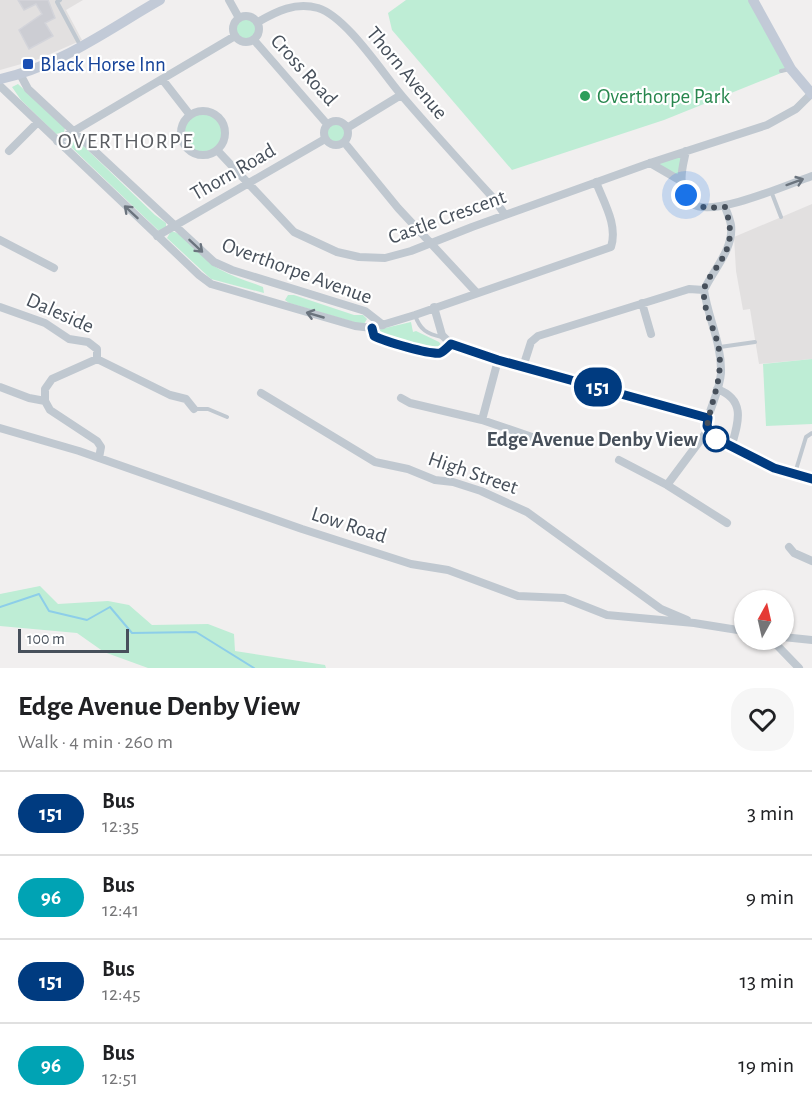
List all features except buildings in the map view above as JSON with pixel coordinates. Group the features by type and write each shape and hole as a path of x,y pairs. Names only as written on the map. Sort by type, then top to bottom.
{"street":[{"path":"0,79 20,74 52,61 160,0"},
{"path":"229,0 239,18"},
{"path":"753,0 786,70 812,94"},
{"name":"Thorn Avenue","path":"258,22 283,9 295,6 319,9 330,14 362,47 505,215"},
{"path":"248,16 258,22 259,32 254,40 244,43 235,36 233,27 239,18 248,16"},
{"path":"57,141 235,36"},
{"name":"Cross Road","path":"254,40 327,124"},
{"name":"Overthorpe Avenue","path":"20,74 28,89 213,262 365,311 383,325"},
{"path":"162,79 190,115"},
{"name":"Overthorpe Avenue","path":"0,86 157,236 212,284 355,326 372,328 383,325 611,247 615,236 596,182"},
{"name":"Castle Crescent","path":"217,150 294,232 337,252 359,257 385,258 650,163 767,125 796,109 812,94"},
{"path":"347,128 401,95"},
{"path":"204,110 217,115 222,120 225,134 223,143 217,150 208,154 200,154 186,146 181,130 190,115 204,110"},
{"name":"Cross Road","path":"339,121 347,128 348,135 344,142 334,145 325,139 324,132 327,124 339,121"},
{"path":"9,151 38,122"},
{"name":"Thorn Road","path":"157,236 325,139"},
{"path":"344,142 398,208 476,292"},
{"path":"686,151 681,181 686,195 693,204 704,208 725,207 812,176"},
{"path":"650,163 681,181"},
{"path":"725,207 731,226 728,243 721,261 704,290 706,308 719,348 721,374 708,418 708,430 713,437 731,448 774,468 812,479"},
{"path":"0,240 54,267"},
{"path":"523,367 531,342 538,336 689,289 704,290"},
{"path":"642,303 651,334"},
{"name":"Daleside","path":"0,307 45,323 69,339 88,342 97,349 97,359"},
{"path":"434,307 442,335 448,341 498,360 708,418"},
{"path":"372,328 374,336 434,353 440,353 448,341"},
{"name":"Daleside","path":"45,401 45,390 52,379 97,359 170,394 186,399 194,409"},
{"path":"482,420 498,360"},
{"path":"0,387 29,398 45,401 50,410 97,441 101,447 99,458"},
{"path":"717,389 730,394 736,404 738,422 731,448"},
{"name":"High Street","path":"261,393 375,462 408,469 435,480 482,490 527,512 661,609 694,623"},
{"path":"401,398 410,403 482,420 535,438"},
{"name":"Low Road","path":"0,428 99,458 302,529 411,564 448,570 518,596 564,598 607,615 694,623"},
{"path":"667,485 708,430"},
{"path":"619,460 667,485 727,523"},
{"path":"789,547 794,553 812,561"},
{"path":"694,623 734,629"},
{"path":"794,638 812,640"},
{"path":"782,650 799,668"}],"lane":[{"path":"60,0 57,2 81,46"},
{"path":"771,191 781,217"},
{"path":"415,315 419,327 424,331 448,341"},
{"path":"719,348 756,342"},
{"path":"194,409 208,409 227,417"},
{"path":"795,474 806,437 812,433"}],"shaded area":[{"path":"0,0 83,0 66,10 82,40 39,59 0,70"},
{"path":"812,204 812,359 759,364 750,309 743,310 736,271 734,237"}],"green space":[{"name":"Overthorpe Park","path":"406,0 753,0 791,69 664,120 512,170 392,30 388,13"},
{"path":"246,16 255,20 259,29 255,38 246,42 237,38 233,29 237,20"},
{"path":"18,84 65,128 64,132 56,134 21,100 12,87"},
{"path":"203,111 219,117 225,133 219,149 203,155 187,149 181,133 187,117"},
{"path":"336,121 345,124 348,133 345,142 336,145 327,142 324,133 327,124"},
{"path":"73,136 166,223 166,227 159,231 71,147 68,147 67,139"},
{"path":"686,151 681,181 650,163"},
{"path":"171,231 183,237 219,269 263,287 264,293 211,279 167,238"},
{"path":"288,295 354,315 363,315 367,319 364,324 357,323 289,303 285,300"},
{"path":"411,322 413,332 416,331 439,342 442,346 436,349 378,334 381,329"},
{"path":"812,359 812,424 766,426 763,364"},
{"path":"40,586 58,604 108,601 129,605 152,625 208,624 234,634 235,651 325,665 326,668 148,668 104,652 77,633 0,626 0,594"}],"waterway":[{"path":"0,607 39,594 49,611 87,620 110,607 132,633 196,632 254,668"}],"bus line":[{"name":"151","path":"372,328 374,336 398,344 434,353 440,353 451,344 498,360 708,418 708,430 713,437 731,448 774,468 812,479"}],"place":[{"name":"Black Horse Inn","path":"28,64"},
{"name":"Overthorpe Park","path":"585,96"},
{"name":"Edge Avenue Denby View","path":"716,439"}],"district":[{"name":"OVERTHORPE","path":"126,141"}],"route":[{"path":"686,195 693,204 704,208 725,207 731,226 721,261 704,290 706,308 719,348 721,374 707,426 716,439"}]}
